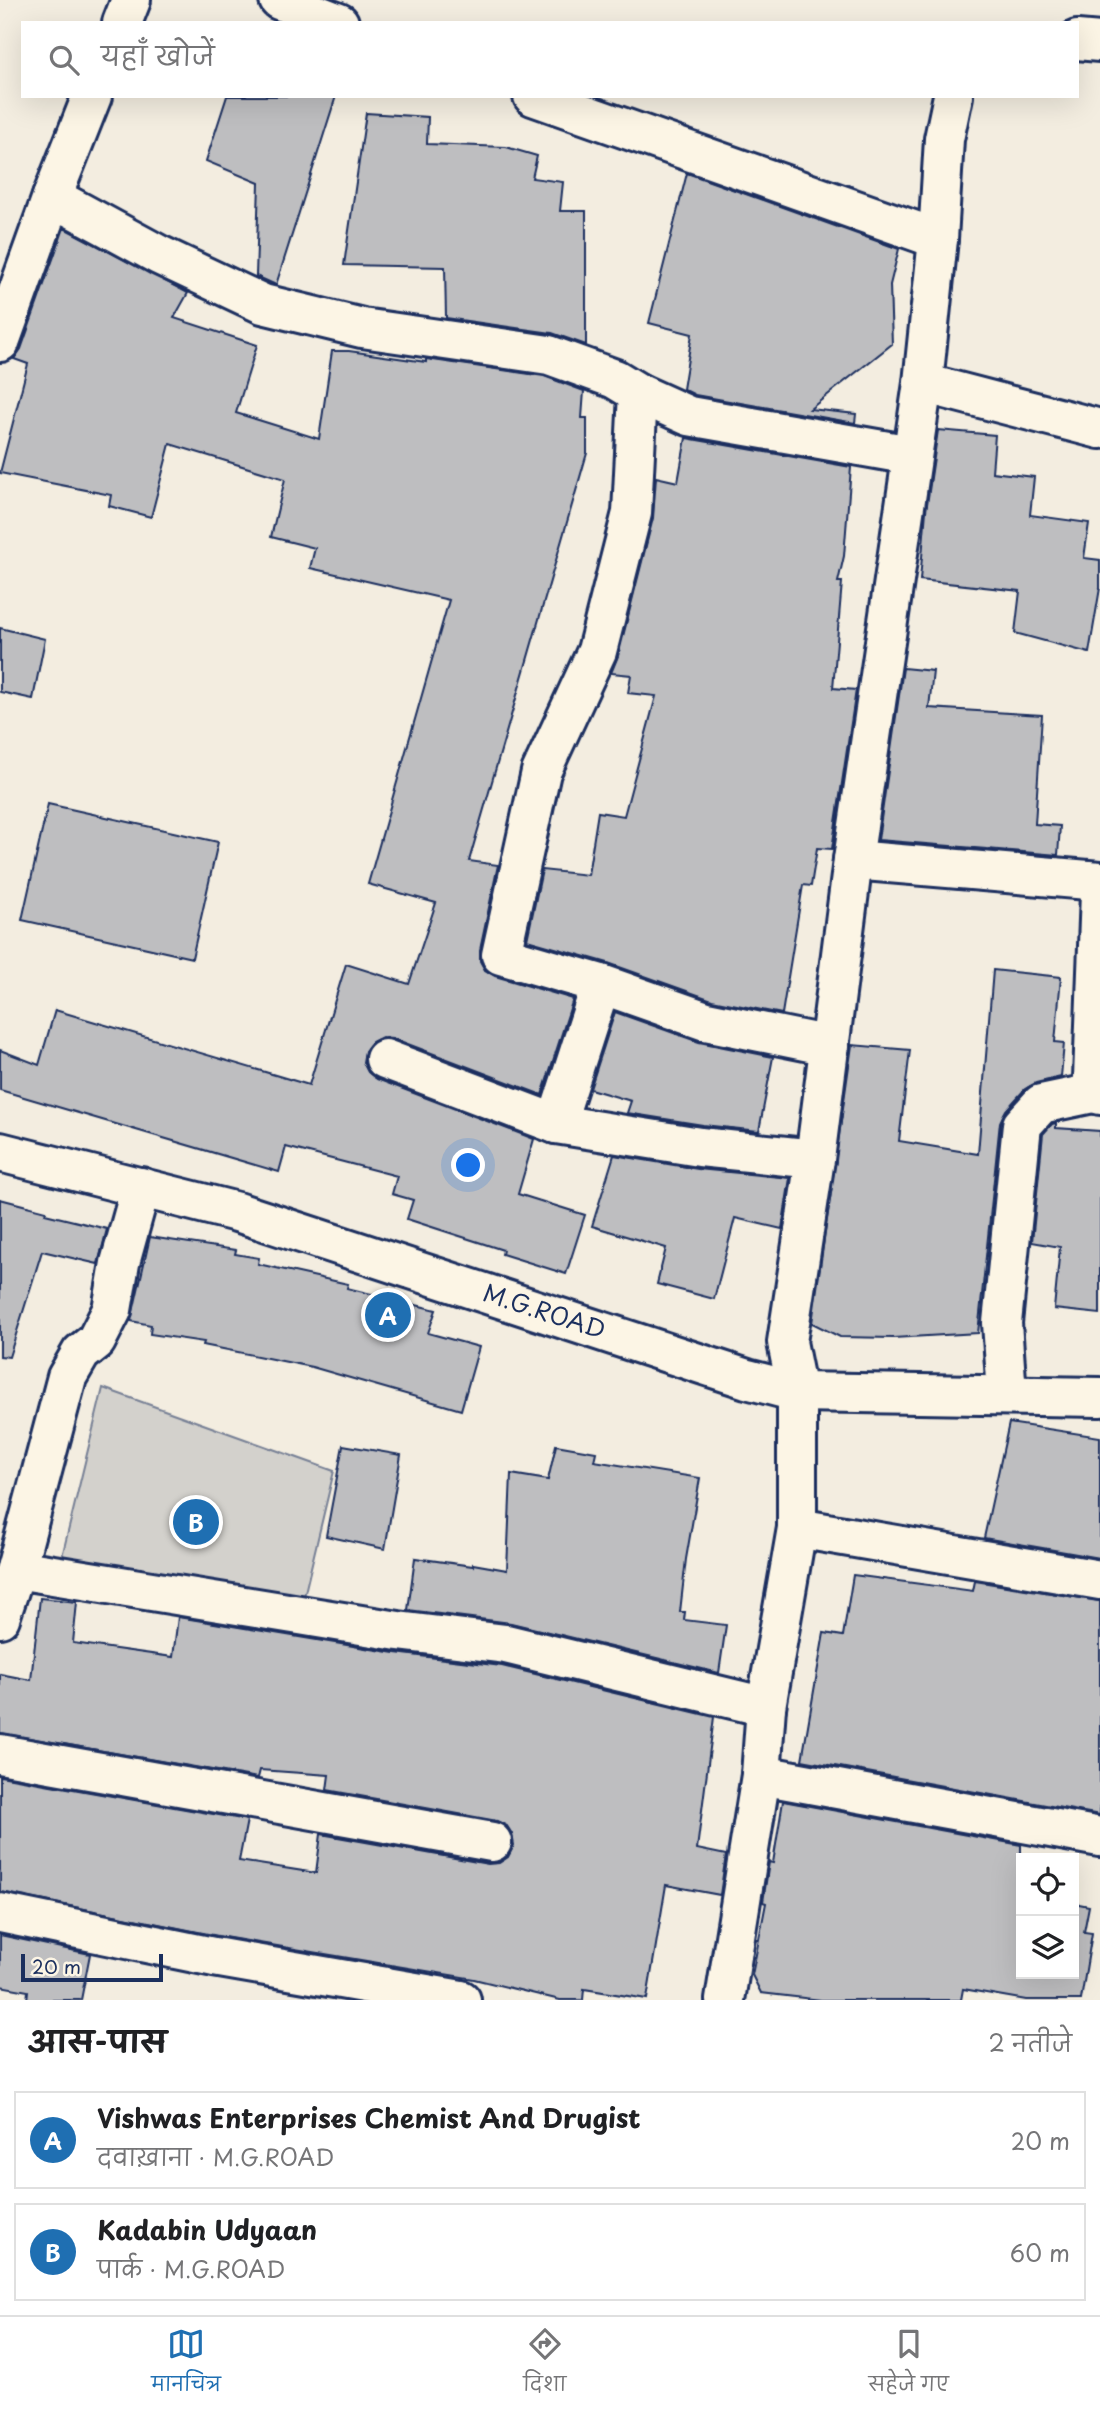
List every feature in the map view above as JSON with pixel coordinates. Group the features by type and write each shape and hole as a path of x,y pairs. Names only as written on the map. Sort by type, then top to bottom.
{"street":[{"path":"123,21 131,0"},
{"path":"279,0 334,21"},
{"path":"1079,40 1100,42"},
{"path":"0,342 91,98"},
{"path":"539,98 938,239"},
{"path":"725,2000 761,1775 766,1707 797,1528 797,1392 787,1342 815,1159 853,860 923,383 938,239 944,138 953,98"},
{"path":"52,197 159,255 262,304 362,328 549,355 615,379 638,393 689,416 911,455"},
{"path":"923,383 1100,429"},
{"path":"638,393 632,513 597,651 541,772 501,955 601,984 706,1021 830,1046"},
{"path":"853,860 1100,881"},
{"path":"1007,1394 1002,1323 1022,1125 1041,1104 1099,1093 1093,1079 1100,893"},
{"path":"556,1124 601,984"},
{"path":"385,1059 556,1124 700,1147 815,1159"},
{"name":"M.G.ROAD","path":"0,1152 237,1212 747,1379 797,1392 1100,1397"},
{"path":"0,1618 16,1569 66,1377 81,1353 96,1341 111,1310 120,1263 141,1187"},
{"path":"797,1528 1100,1580"},
{"path":"16,1569 398,1631 506,1644 766,1707"},
{"path":"0,1754 492,1842"},
{"path":"761,1775 1100,1838"},
{"path":"0,1913 404,1995 461,2000"}],"shaded area":[{"path":"103,1388 334,1471 297,1626 58,1573"}],"building":[{"path":"226,98 335,98 276,285 256,276 259,183 206,161"},
{"path":"366,113 428,117 427,144 506,147 537,156 532,178 563,182 560,211 586,211 586,345 552,333 446,318 445,267 344,265"},
{"path":"687,173 899,249 890,285 892,344 810,409 856,414 855,423 695,395 683,389 692,334 649,323"},
{"path":"64,228 188,293 174,318 257,345 236,413 319,439 332,351 426,362 426,359 544,376 584,391 582,418 587,418 587,453 469,861 498,865 480,950 480,961 485,970 495,976 573,999 542,1095 392,1038 382,1037 372,1042 365,1051 363,1062 368,1072 377,1079 534,1139 518,1194 585,1215 566,1274 407,1219 413,1200 392,1194 397,1176 286,1147 279,1172 0,1090 0,1050 39,1065 55,1010 309,1085 346,964 409,984 436,903 368,884 449,600 310,568 315,548 271,537 285,479 170,444 151,517 109,506 111,495 0,473 28,364 14,359 21,349"},
{"path":"938,430 995,435 992,472 1034,477 1030,515 1089,523 1084,558 1100,560 1100,588 1089,653 1015,633 1020,591 920,580 926,511"},
{"path":"686,438 851,467 844,556 838,582 842,582 833,688 856,690 832,849 817,848 811,886 803,885 782,1014 712,1000 608,963 527,940 542,870 588,875 598,812 624,816 656,696 628,693 631,675 611,673 618,656 653,518 656,477 678,482"},
{"path":"0,628 45,639 33,699 0,692"},
{"path":"903,668 933,671 929,708 1042,715 1035,824 1060,826 1058,855 878,840"},
{"path":"48,804 218,842 192,958 22,920"},
{"path":"993,970 1061,977 1055,1042 1064,1043 1061,1077 1036,1083 1025,1089 1006,1110 1000,1122 978,1333 893,1338 840,1337 812,1323 852,1045 910,1050 899,1141 978,1154"},
{"path":"615,1012 699,1042 773,1057 759,1131 627,1113 631,1101 590,1089"},
{"path":"1056,1123 1056,1128 1100,1131 1100,1314 1054,1309 1060,1247 1032,1242 1043,1134"},
{"path":"614,1155 698,1169 790,1178 782,1229 735,1218 714,1299 657,1284 666,1248 592,1226"},
{"path":"0,1199 46,1211 45,1214 107,1229 98,1264 42,1251 9,1357 0,1356"},
{"path":"150,1237 236,1250 235,1254 259,1258 258,1264 348,1284 347,1288 436,1310 428,1333 479,1347 461,1410 312,1367 203,1345 204,1342 150,1334 151,1325 131,1321"},
{"path":"1009,1423 1100,1437 1100,1558 984,1538"},
{"path":"343,1445 401,1455 385,1549 326,1536"},
{"path":"556,1445 596,1452 594,1461 700,1478 680,1612 685,1612 684,1620 726,1625 719,1673 511,1623 408,1610 415,1558 507,1570 511,1474 548,1480"},
{"path":"853,1575 973,1591 975,1581 1100,1601 1100,1815 802,1760 824,1633 843,1636"},
{"path":"40,1598 77,1602 73,1643 173,1657 178,1617 395,1653 502,1666 714,1717 697,1849 726,1855 720,1895 666,1885 647,1999 584,1989 583,2000 560,2000 474,1979 218,1936 0,1892 0,1776 247,1820 239,1861 316,1873 321,1834 488,1864 499,1863 508,1857 514,1845 507,1826 497,1821 327,1790 329,1775 260,1770 258,1778 0,1733 0,1674 31,1680"},
{"path":"783,1801 1021,1845 1021,1853 1016,1853 1016,1979 1079,1979 1079,1904 1089,1906 1084,1932 1092,1933 1081,2000 1026,2000 963,1989 961,2000 821,2000 761,1993 752,1975 766,1903 763,1902 769,1862 773,1863"},
{"path":"0,1935 90,1954 81,2000 27,2000 28,1991 0,1986"}],"place":[{"name":"Vishwas Enterprises Chemist And Drugist","path":"388,1315"},
{"name":"Kadabin Udyaan","path":"196,1522"}]}
